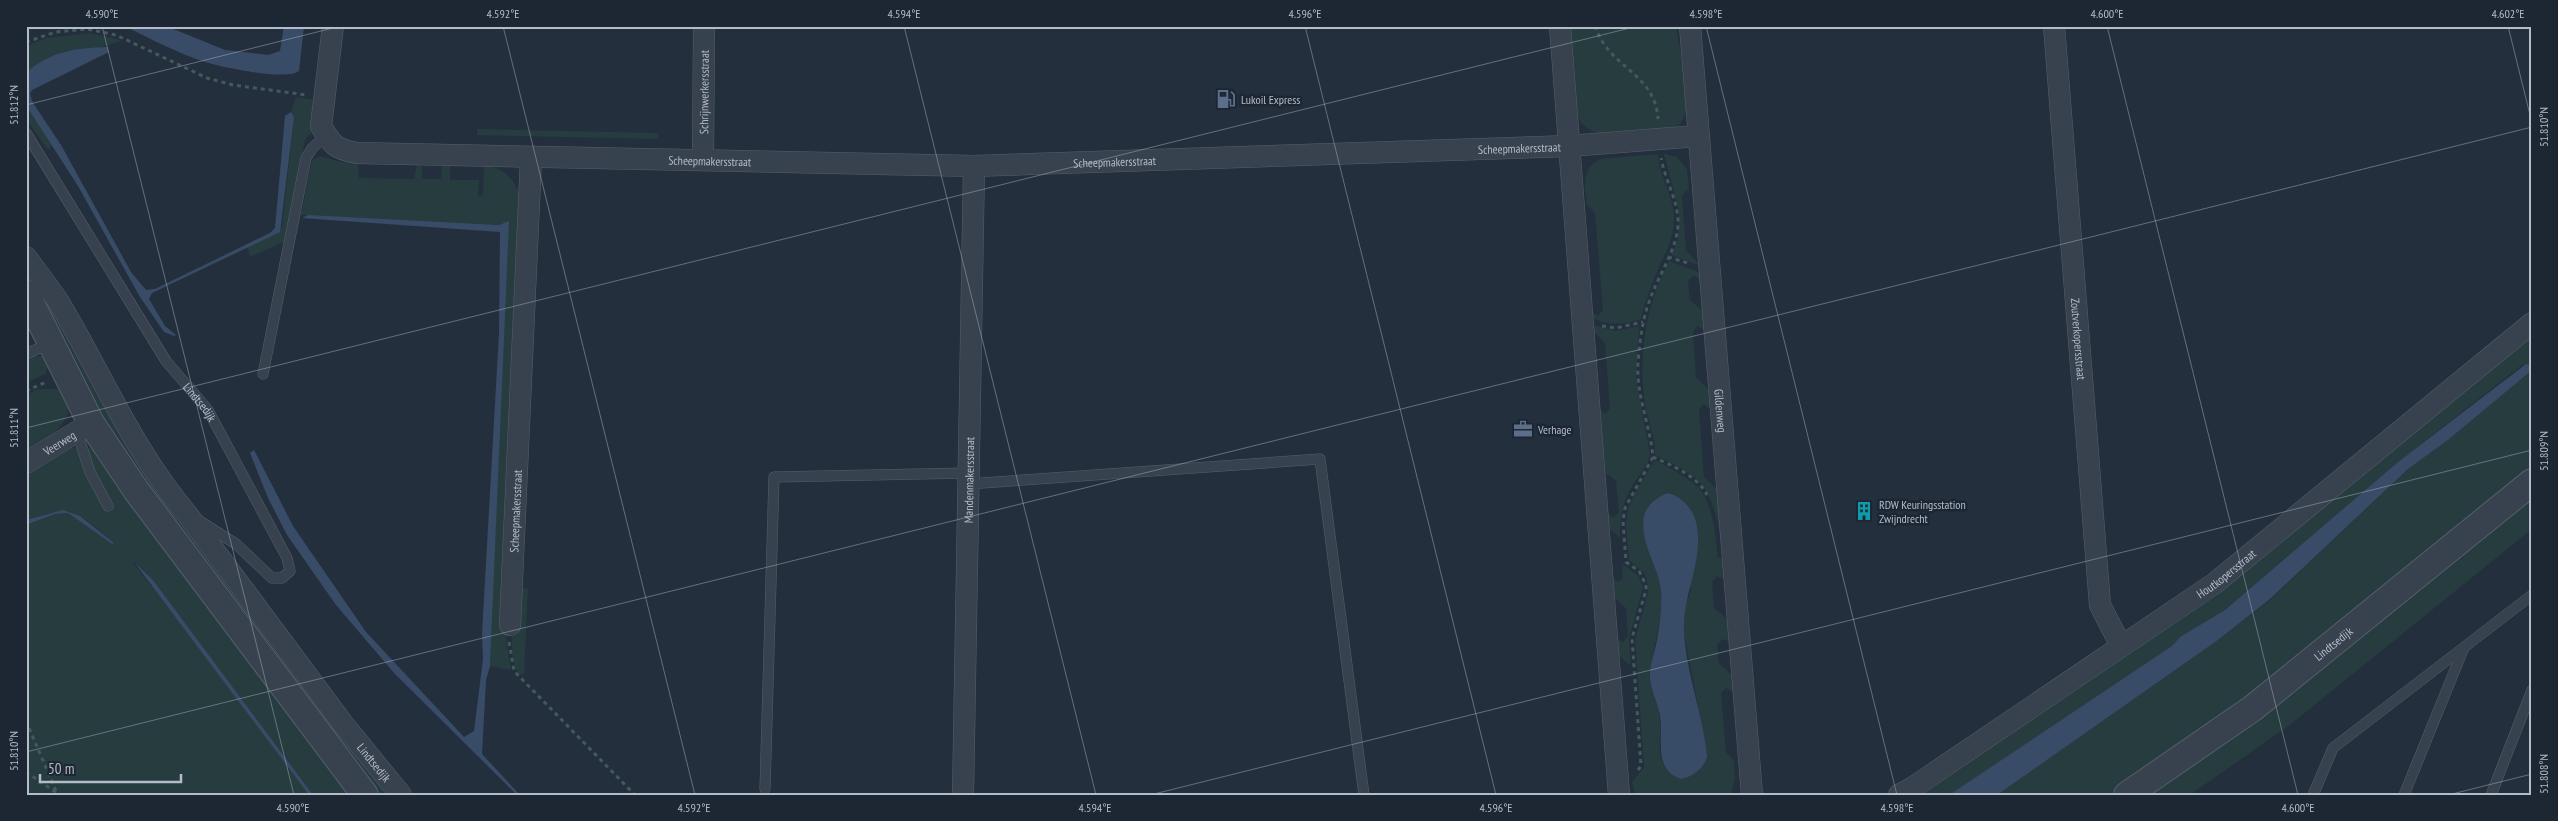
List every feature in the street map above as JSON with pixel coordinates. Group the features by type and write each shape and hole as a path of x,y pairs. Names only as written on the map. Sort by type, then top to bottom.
{"street":[{"path":"327,136 321,126 333,26"},
{"name":"Schrijnwerkersstraat","path":"702,160 704,26"},
{"path":"1560,26 1618,787"},
{"name":"Gildenweg","path":"1690,26 1752,795"},
{"name":"Zoutverkopersstraat","path":"2054,26 2100,605 2121,646"},
{"name":"Scheepmakersstraat","path":"327,136 339,150 357,153 974,166 1569,146 1698,136"},
{"name":"Scheepmakersstraat","path":"510,625 531,158"},
{"name":"Mandenmakersstraat","path":"963,795 974,166"},
{"name":"Lindtsedijk","path":"26,257 57,300 116,409 159,479 344,725 401,795"},
{"path":"26,293 52,343 84,427 136,490 365,795"},
{"name":"Houtkopersstraat","path":"1899,795 2215,583 2532,323"},
{"name":"Veerweg","path":"26,463 84,427"},
{"name":"Lindtsedijk","path":"2128,795 2253,708 2532,482"}],"lane":[{"name":"Lindtsedijk","path":"26,133 166,361 208,410 287,558 290,571 282,578 272,578 236,544 187,514"},
{"path":"263,374 306,158 313,146 327,136"},
{"path":"26,354 52,343"},
{"path":"84,427 90,472 108,506"},
{"path":"765,789 774,477 968,478 1320,459 1364,795"},
{"path":"2313,795 2333,748 2532,595"},
{"path":"2404,795 2463,648"},
{"path":"2491,795 2532,690"}],"path":[{"path":"1595,26 1599,39 1609,53 1638,77 1652,92 1657,108 1663,165 1675,197 1678,220 1677,236 1652,293 1642,322 1638,383 1653,457 1629,498 1623,521 1626,562 1639,571 1644,578 1646,590 1632,638 1641,766 1633,776 1618,787"},
{"path":"26,42 56,32 87,29 116,34 207,78 233,85 324,98"},
{"path":"1582,318 1606,327 1616,328 1642,322"},
{"path":"1653,457 1701,486 1710,503"},
{"path":"510,625 508,640 514,671 635,795"},
{"path":"26,721 58,793"},
{"path":"26,772 58,793"}],"green space":[{"path":"1566,26 1676,26 1690,104 1681,123 1671,131 1599,135 1584,125 1576,113 1573,102"},
{"path":"90,33 122,40 96,48 74,50 51,56 26,73 28,45 46,38"},
{"path":"296,97 315,100 313,131 305,140 284,242 250,257 247,247 282,227 294,117 291,112"},
{"path":"26,105 51,144 50,149 47,149 26,119"},
{"path":"477,129 658,133 658,139 477,135"},
{"path":"1658,154 1674,214 1672,235 1668,246 1651,286 1640,320 1614,324 1596,320 1590,317 1592,312 1598,316 1603,310 1595,213 1587,205 1585,179 1587,173 1589,168 1600,159"},
{"path":"1664,154 1677,157 1687,169 1689,191 1686,190 1682,196 1686,250 1701,266 1671,255 1678,240 1679,211"},
{"path":"321,156 341,162 358,163 359,178 414,179 417,165 422,166 422,179 441,179 442,166 450,166 450,180 479,180 478,196 483,195 484,166 491,167 508,175 518,191 520,197 505,632 511,670 490,666 508,222 499,225 301,215 312,160"},
{"path":"1669,261 1701,273 1700,280 1694,275 1688,281 1690,300 1704,312 1704,330 1697,326 1693,332 1696,378 1709,390 1711,409 1703,404 1699,410 1704,477 1717,489 1722,539 1713,506 1703,486 1685,471 1655,455 1653,436 1645,406 1642,368 1645,331 1654,296"},
{"path":"26,264 82,352 388,795 374,795 128,466 34,293 26,275"},
{"path":"1590,324 1615,331 1639,326 1636,378 1650,454 1626,497 1621,517 1620,538 1606,525 1607,512 1613,518 1619,512 1616,481 1602,470 1600,410 1606,414 1610,408 1605,343 1591,329"},
{"path":"2532,337 2532,468 2252,695 2110,795 1997,795 2218,640 2270,600 2408,469 2448,440 2531,371 2531,368 2522,365 2398,462 2225,610 2180,637 2172,646 1949,795 1921,795 2465,391"},
{"path":"35,356 46,356 50,363 45,374 26,383 26,359"},
{"path":"38,389 62,389 69,411 56,431 26,452 26,395"},
{"path":"78,447 95,448 356,795 313,795 153,580 135,562 134,564 197,644 309,795 26,795 26,525 55,514 68,513 112,544 114,543 92,524 74,514 65,512 55,513 26,520 26,472 59,450"},
{"path":"1655,460 1693,483 1703,493 1707,501 1715,531 1718,558 1724,558 1725,580 1717,576 1712,582 1714,608 1729,621 1730,642 1722,639 1717,645 1719,663 1733,676 1734,692 1726,688 1721,693 1726,752 1734,760 1735,779 1731,795 1635,795 1632,782 1644,767 1635,640 1648,593 1645,574 1629,560 1626,526 1628,508","holes":["1673,494 1691,590 1684,609 1684,633 1700,716 1687,778 1681,779 1668,769 1661,755 1660,719 1650,679 1659,623 1661,591 1660,582 1647,546 1644,529 1645,516 1652,504 1663,495"]},
{"path":"2532,490 2532,529 2291,724 2190,795 2139,795"},
{"path":"1622,564 1638,575 1643,587 1629,639 1631,666 1617,654 1617,638 1623,642 1628,636 1626,608 1612,596 1613,578 1618,582 1623,578"},
{"path":"523,588 528,589 524,674 518,674 513,655 512,631 515,607"}],"water":[{"path":"125,26 166,26 225,50 268,55 280,51 284,26 304,26 299,71 282,75 268,74 213,64 174,50"},
{"path":"107,47 109,52 32,90 30,94 33,103 61,145 131,272 146,290 155,289 270,233 275,228 285,116 291,112 294,117 280,232 152,293 149,299 165,326 176,335 174,336 164,332 140,297 78,186 27,107 26,73 35,66 54,55 64,52 85,48"},
{"path":"308,215 499,225 509,221 490,666 486,680 482,754 518,793 517,795 395,674 336,605 287,535 268,498 250,453 254,450 293,526 366,632 464,737 474,731 483,659 482,634 499,333 500,232 302,218"},
{"path":"2526,364 2529,365 2531,371 2448,440 2408,469 2270,599 2218,640 1997,795 1949,795 2172,646 2180,637 2225,610 2398,462"},
{"path":"1668,493 1682,500 1689,508 1696,522 1698,536 1696,563 1684,617 1684,631 1685,647 1707,756 1704,764 1697,771 1681,779 1666,768 1661,752 1660,715 1650,673 1659,628 1661,590 1646,544 1643,526 1647,509 1660,496"},
{"path":"63,510 80,516 114,543 112,544 68,513 55,514 26,525 26,520"},
{"path":"134,562 153,580 313,795 309,795"}],"place":[{"name":"Lukoil Express","path":"1226,99"},
{"name":"Verhage","path":"1523,429"},
{"name":"RDW Keuringsstation Zwijndrecht","path":"1864,511"}]}
